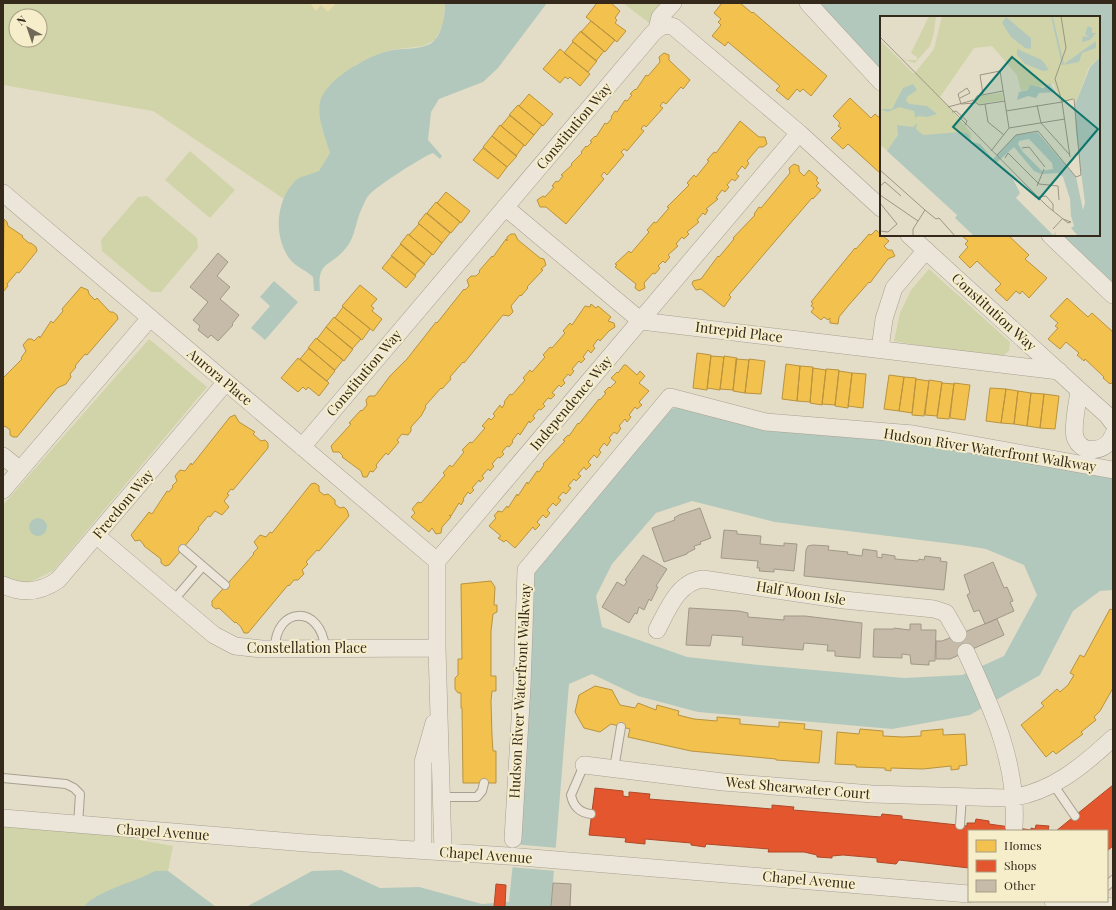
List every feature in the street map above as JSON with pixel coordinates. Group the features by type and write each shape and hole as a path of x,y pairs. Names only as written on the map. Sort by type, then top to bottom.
{"street":[{"path":"673,3 657,16 667,25 674,27 799,134 880,207"},
{"path":"808,3 880,81"},
{"name":"Constitution Way","path":"302,447 505,207 657,16"},
{"name":"Independence Way","path":"437,561 799,134"},
{"name":"Aurora Place","path":"3,194 437,561"},
{"path":"505,207 641,321"},
{"name":"Constitution Way","path":"911,236 1107,415 1113,423"},
{"path":"1051,236 1113,295"},
{"path":"880,349 884,319 894,288 926,250"},
{"path":"3,490 150,318"},
{"name":"Intrepid Place","path":"641,321 1059,371"},
{"path":"1012,366 1024,339"},
{"name":"Freedom Way","path":"6,590 33,590 53,584 63,576 226,382"},
{"path":"1079,390 1074,430 1077,441 1088,449 1097,449 1106,446 1113,435"},
{"name":"Hudson River Waterfront Walkway","path":"512,848 522,686 526,570 670,397 766,422 913,434 1113,470"},
{"path":"3,456 20,470"},
{"name":"Constellation Place","path":"97,536 214,635 229,644 243,648 437,648"},
{"path":"437,561 438,706 443,852"},
{"name":"Half Moon Isle","path":"657,630 680,591 692,581 703,579 844,600 941,610 950,618 958,634"},
{"path":"969,658 991,707 1006,748 1013,797 1014,827"},
{"path":"423,850 423,762 438,706"},
{"name":"West Shearwater Court","path":"584,765 723,782 872,794 1013,797 1034,793 1053,784 1080,767 1113,738"},
{"name":"Chapel Avenue","path":"3,818 78,825 443,852 512,848 560,860 968,894"},
{"path":"1070,902 1104,904"}],"lane":[{"path":"183,549 225,585"},
{"path":"173,600 203,566"},
{"path":"275,648 276,638 280,626 285,621 296,616 309,618 319,626 324,637 325,648"},
{"path":"614,769 621,727"},
{"path":"584,765 571,795 576,807 583,812 592,814"},
{"path":"3,778 66,784 74,788 80,794 78,825"},
{"path":"422,797 477,797 482,791 484,783"},
{"path":"1053,784 1075,816"},
{"path":"960,825 962,796"}],"green space":[{"path":"3,3 445,3 443,25 435,40 423,46 390,50 355,65 321,125 330,153 320,171 297,180 284,199 153,111 3,85"},
{"path":"623,3 678,3 657,29"},
{"path":"190,151 235,190 210,218 165,180"},
{"path":"147,196 197,238 198,248 161,292 151,292 102,251 101,240 138,197"},
{"path":"929,269 1010,342 1009,351 998,359 894,341 900,313 911,290"},
{"path":"149,339 207,387 53,571 26,584 7,579 3,576 3,505"},
{"path":"3,815 173,846 168,871 216,907 3,907"}],"sand":[{"path":"310,3 336,3 328,12 321,5 316,11"}],"shaded area":[{"path":"445,3 547,3 498,68 483,82 439,99 431,112 428,140 442,156 440,159 433,153 427,156 390,179 369,195 360,213 354,234 349,243 340,254 323,269 320,281 320,291 314,291 313,277 291,261 284,249 279,228 279,218 284,197 289,188 296,180 319,171 330,153 322,128 319,108 324,93 350,68 373,56 393,50 420,47 430,44 440,33 444,17"},
{"path":"821,3 1113,3 1113,290 1057,236 1100,236 1100,16 880,16 880,74 841,32"},
{"path":"274,281 298,302 265,340 251,328 270,306 260,297"},
{"path":"677,407 933,444 1113,476 1113,590 1100,591 1073,611 1040,675 970,715 892,729 698,712 638,696 592,674 569,684 551,907 246,907 312,871 341,870 380,888 419,887 482,904 509,902 515,842 530,575 667,411","holes":["692,501 775,522 986,549 1024,565 1037,595 1004,656 962,675 904,678 687,657 602,627 596,596 612,564 656,513"]},
{"path":"38,518 44,521 47,527 44,533 38,536 32,533 29,527 32,521"},
{"path":"155,871 168,871 216,907 84,907 89,901 106,891"}],"pier":[{"path":"513,844 558,848 556,871 510,867"}],"building: Homes":[{"path":"597,3 611,3 620,11 615,18 617,20 615,23 626,31 617,42 586,17"},
{"path":"722,3 740,3 752,13 753,12 827,76 811,96 803,89 800,92 797,89 788,100 776,90 780,86 728,42 725,46 712,36 721,25 718,22 721,19 714,13"},
{"path":"591,21 615,40 605,52 581,32"},
{"path":"581,31 604,51 596,61 572,41"},
{"path":"573,42 597,61 588,72 564,53"},
{"path":"560,49 590,74 580,86 570,77 568,79 565,77 560,83 543,69"},
{"path":"664,53 669,55 669,60 690,80 683,89 681,87 666,104 663,102 660,106 663,108 646,127 644,125 641,129 644,131 627,151 624,149 621,152 624,155 607,175 604,172 601,176 604,179 566,224 546,207 540,207 537,200 543,196 545,197 554,187 552,186 556,181 558,182 563,176 561,175 572,165 571,164 582,153 581,152 586,146 587,147 592,142 590,141 595,136 596,137 605,123 607,124 612,118 611,117 615,111 617,112 625,100 627,101 632,95 630,94 635,89 636,90 646,75 648,76 660,62 659,57"},
{"path":"529,94 553,114 543,126 519,106"},
{"path":"850,98 871,118 875,114 880,118 880,173 848,144 843,149 831,138 841,128 838,126 840,123 833,116"},
{"path":"518,105 542,125 534,135 509,115"},
{"path":"510,115 534,135 525,146 501,126"},
{"path":"740,121 759,137 765,137 767,144 763,147 759,147 747,161 749,163 745,169 742,166 736,174 739,176 735,181 732,179 727,185 729,187 725,192 722,190 716,198 718,199 706,209 708,210 705,215 703,213 697,220 699,222 687,232 689,234 684,239 682,237 676,244 678,246 668,255 670,257 665,263 663,261 658,266 660,268 644,283 645,288 639,291 635,288 636,284 615,267 617,265 615,264 629,251 631,253 649,232 647,230 654,222 656,223 669,208 667,207 689,185 687,183 694,175 696,177 709,161 707,160 714,152 716,153"},
{"path":"500,125 524,145 516,156 492,136"},
{"path":"492,136 517,156 507,167 483,147"},
{"path":"483,148 507,167 498,179 473,160"},
{"path":"794,164 799,166 799,171 804,176 809,170 818,178 816,180 819,183 816,186 821,190 813,199 812,198 729,295 731,297 724,307 701,289 696,290 692,284 693,281 701,279 718,256 719,257 734,239 733,238 755,215 754,214 759,207 761,208 790,173 789,168"},
{"path":"446,192 470,211 461,223 437,203"},
{"path":"436,202 460,222 451,233 427,213"},
{"path":"426,213 450,233 442,243 418,223"},
{"path":"4,219 8,226 36,247 37,251 19,273 17,272 7,284 8,286 3,292"},
{"path":"419,224 442,243 433,255 409,235"},
{"path":"876,230 880,233 880,236 883,236 889,241 884,246 888,250 892,250 895,256 888,259 870,283 869,282 848,306 839,317 838,324 830,323 830,318 828,320 824,317 821,320 811,312 814,308 811,306 813,303 811,302 855,248 856,249 869,234 871,235"},
{"path":"408,234 432,254 424,264 400,244"},
{"path":"511,234 515,234 518,240 540,258 544,259 546,265 541,269 543,270 511,306 513,312 509,316 503,315 464,363 463,362 450,377 451,379 425,406 426,407 421,416 411,427 411,431 408,435 402,434 397,440 399,442 388,455 386,453 376,465 377,467 373,472 370,471 367,477 363,477 361,471 342,457 343,456 339,452 333,452 331,446 351,424 349,423 367,405 366,400 369,396 375,396 390,376 407,359 464,289 465,290 469,286 467,280 471,276 476,276 480,272 479,271 492,256 493,257 506,239 507,241 507,237"},
{"path":"962,236 1009,236 1029,255 1025,259 1047,278 1029,298 1022,291 1020,294 1016,291 1007,301 995,290 1001,284 977,261 970,268 959,257 968,247 965,244 968,241"},
{"path":"401,244 425,264 415,275 391,256"},
{"path":"392,256 416,276 406,288 382,268"},
{"path":"360,285 377,299 371,306 374,308 372,311 382,319 373,331 342,306"},
{"path":"81,287 88,290 89,294 95,300 97,298 110,312 117,315 118,319 87,355 85,354 75,366 76,367 70,374 71,377 66,384 57,388 17,437 13,437 10,435 10,430 5,426 3,427 3,378 22,359 21,358 26,351 23,345 28,339 32,339 34,341 39,336 40,338 51,321 53,323 63,311 62,309"},
{"path":"1067,298 1088,317 1092,313 1113,332 1113,384 1110,384 1103,378 1104,377 1085,359 1084,361 1077,355 1079,353 1066,342 1060,349 1048,339 1058,328 1055,326 1058,323 1050,316"},
{"path":"591,304 596,308 598,306 611,317 608,321 614,323 615,327 600,341 598,339 593,346 595,348 591,353 588,350 583,357 585,359 581,363 579,361 572,369 574,371 570,376 568,374 563,380 565,383 561,387 559,385 552,393 555,395 551,399 548,398 543,404 545,406 541,410 539,409 533,416 535,418 530,423 529,421 520,435 518,433 509,447 507,446 502,452 504,454 500,458 498,457 492,464 494,466 490,471 488,469 482,476 484,478 480,482 479,480 472,488 474,490 470,494 468,492 461,505 459,503 451,516 449,515 451,517 442,527 441,533 436,534 432,528 429,532 411,517 415,513 412,509 418,502 421,503 445,475 443,473 450,465 452,467 464,452 462,450 470,442 472,443 485,428 482,426 489,418 491,420 495,416 493,414 500,405 502,408 505,403 504,402 510,394 512,395 525,380 523,378 530,370 532,372 545,357 543,355 550,347 552,348 565,333 563,331 570,323 572,325 585,306 590,307"},
{"path":"343,307 370,329 362,340 335,318"},
{"path":"334,317 361,339 352,349 326,327"},
{"path":"326,327 353,349 344,361 317,339"},
{"path":"316,338 343,360 335,370 308,348"},
{"path":"309,348 335,371 327,381 300,359"},
{"path":"697,353 711,355 707,390 693,388"},
{"path":"711,356 724,357 720,390 707,388"},
{"path":"724,356 737,358 733,390 720,389"},
{"path":"298,358 329,383 319,396 308,387 306,390 303,387 298,392 281,378"},
{"path":"736,359 749,360 745,393 733,391"},
{"path":"749,359 765,361 761,394 745,393"},
{"path":"786,364 800,366 797,401 782,399"},
{"path":"624,365 626,365 637,375 640,371 645,376 639,383 649,391 639,402 642,405 637,409 635,407 629,415 631,417 627,422 625,419 619,426 621,428 617,434 614,432 609,438 611,440 607,446 604,443 599,450 601,452 597,458 594,455 588,462 591,465 586,470 584,467 578,474 581,476 576,481 574,479 568,486 571,488 566,494 563,492 558,498 561,500 556,506 553,503 547,510 550,513 546,518 543,515 537,522 540,525 535,530 533,527 515,548 506,540 504,542 498,538 501,536 489,526 496,518 494,516 498,511 502,512 507,506 508,508 527,482 528,484 537,471 539,472 544,465 543,464 565,441 563,440 568,435 569,436 578,423 579,424 599,399 600,400 606,393 604,392 616,382 611,378 617,372 618,373"},
{"path":"800,366 813,367 810,402 797,401"},
{"path":"813,368 826,370 822,405 810,403"},
{"path":"826,369 839,370 835,405 822,404"},
{"path":"839,371 852,373 848,408 835,406"},
{"path":"852,373 866,374 863,408 848,406"},
{"path":"889,375 904,377 899,411 884,409"},
{"path":"904,377 916,378 912,413 899,411"},
{"path":"916,379 929,381 924,416 912,415"},
{"path":"929,380 942,382 937,416 925,415"},
{"path":"942,383 954,384 949,419 937,418"},
{"path":"954,383 970,385 965,420 950,418"},
{"path":"990,388 1006,389 1001,423 986,421"},
{"path":"1006,389 1018,391 1014,424 1001,423"},
{"path":"1018,391 1031,393 1027,426 1014,424"},
{"path":"1031,393 1044,394 1040,428 1027,426"},
{"path":"1044,394 1059,396 1055,429 1040,428"},
{"path":"235,415 239,422 255,432 253,434 261,441 265,440 268,443 268,448 233,490 231,489 227,494 229,495 224,501 229,507 222,515 215,511 210,517 208,516 169,565 165,566 161,563 161,559 144,546 140,540 135,541 131,535 149,512 152,514 167,491 169,492 173,487 172,486 177,481 175,476 180,470 185,471 191,463 192,465 230,417"},
{"path":"315,483 319,486 319,491 324,495 328,494 335,500 335,504 340,508 344,507 349,516 319,551 317,550 306,562 308,564 302,570 304,574 298,580 294,580 289,586 288,585 248,633 244,633 236,622 235,623 219,608 216,609 212,606 212,601 254,554 253,553 258,548 254,542 260,535 266,537 270,532 272,533 311,484"},
{"path":"491,581 495,587 494,605 497,605 497,612 493,614 491,631 491,676 496,676 496,691 492,691 491,701 493,751 496,751 496,783 463,783 461,693 458,693 455,689 455,678 458,675 458,659 462,659 461,584"},
{"path":"1110,609 1113,610 1113,688 1100,711 1094,717 1096,720 1081,732 1083,734 1056,754 1053,751 1046,757 1021,725 1044,706 1041,703 1057,689 1060,692 1068,685 1074,675 1070,673 1080,655 1084,657"},
{"path":"595,686 612,690 620,705 635,708 638,703 656,710 657,705 679,711 678,715 694,719 717,721 717,717 740,719 740,724 779,727 779,722 805,724 804,729 822,731 819,763 691,751 628,737 630,729 611,724 600,732 584,728 575,712 579,695"},
{"path":"860,729 883,731 883,736 903,737 921,736 921,731 943,729 943,735 965,734 967,765 959,766 959,769 951,770 951,766 923,769 891,768 891,771 885,770 885,768 856,767 856,765 835,764 837,732 859,734"}],"building: Shops":[{"path":"1113,785 1113,846 1108,850 1108,830 1057,830"},
{"path":"595,788 623,791 623,796 629,797 629,792 650,794 649,799 772,809 772,805 794,807 793,810 881,817 882,814 902,816 902,819 967,826 967,823 975,823 976,819 989,821 989,824 1031,830 968,830 968,868 899,860 896,864 877,862 877,858 843,855 832,856 832,858 817,857 817,855 804,852 768,852 769,849 706,844 705,847 691,845 691,843 645,839 645,844 625,842 626,838 589,835"},
{"path":"1036,825 1049,826 1048,830 1031,830 1031,828 1035,829"},
{"path":"496,884 506,885 505,907 494,907"}],"building: Other":[{"path":"218,253 228,262 217,276 230,287 220,299 239,315 232,324 233,325 218,341 211,335 208,338 198,330 200,326 193,320 208,302 190,287"},
{"path":"700,508 711,538 694,546 695,549 687,554 664,562 652,528 675,520 674,518 679,515"},
{"path":"724,530 737,531 737,534 761,536 760,544 784,546 784,543 797,544 794,571 774,569 774,572 759,571 760,568 757,568 758,561 721,558"},
{"path":"808,546 829,546 828,550 848,552 847,554 862,556 863,549 877,551 877,557 882,558 882,554 895,556 895,559 918,561 919,559 924,560 925,556 941,558 940,561 947,562 944,590 804,576 806,550"},
{"path":"643,555 667,569 656,586 658,587 651,601 649,599 644,610 639,607 637,614 635,613 629,623 602,607 617,582 624,586 627,581 625,580"},
{"path":"993,562 1004,588 1007,587 1013,601 1010,602 1014,611 985,624 979,610 974,612 967,595 970,593 964,575"},
{"path":"689,608 739,611 748,613 748,617 784,620 784,616 805,616 862,623 860,658 835,656 835,651 827,651 828,645 804,643 803,650 742,645 743,637 712,635 710,646 686,645"},
{"path":"997,619 1004,635 950,659 936,659 936,641 942,641"},
{"path":"910,624 921,624 921,630 936,630 935,661 929,661 929,665 911,664 910,655 902,654 902,658 873,657 874,629 894,628 910,630"},
{"path":"553,883 571,884 570,907 551,907"}]}
